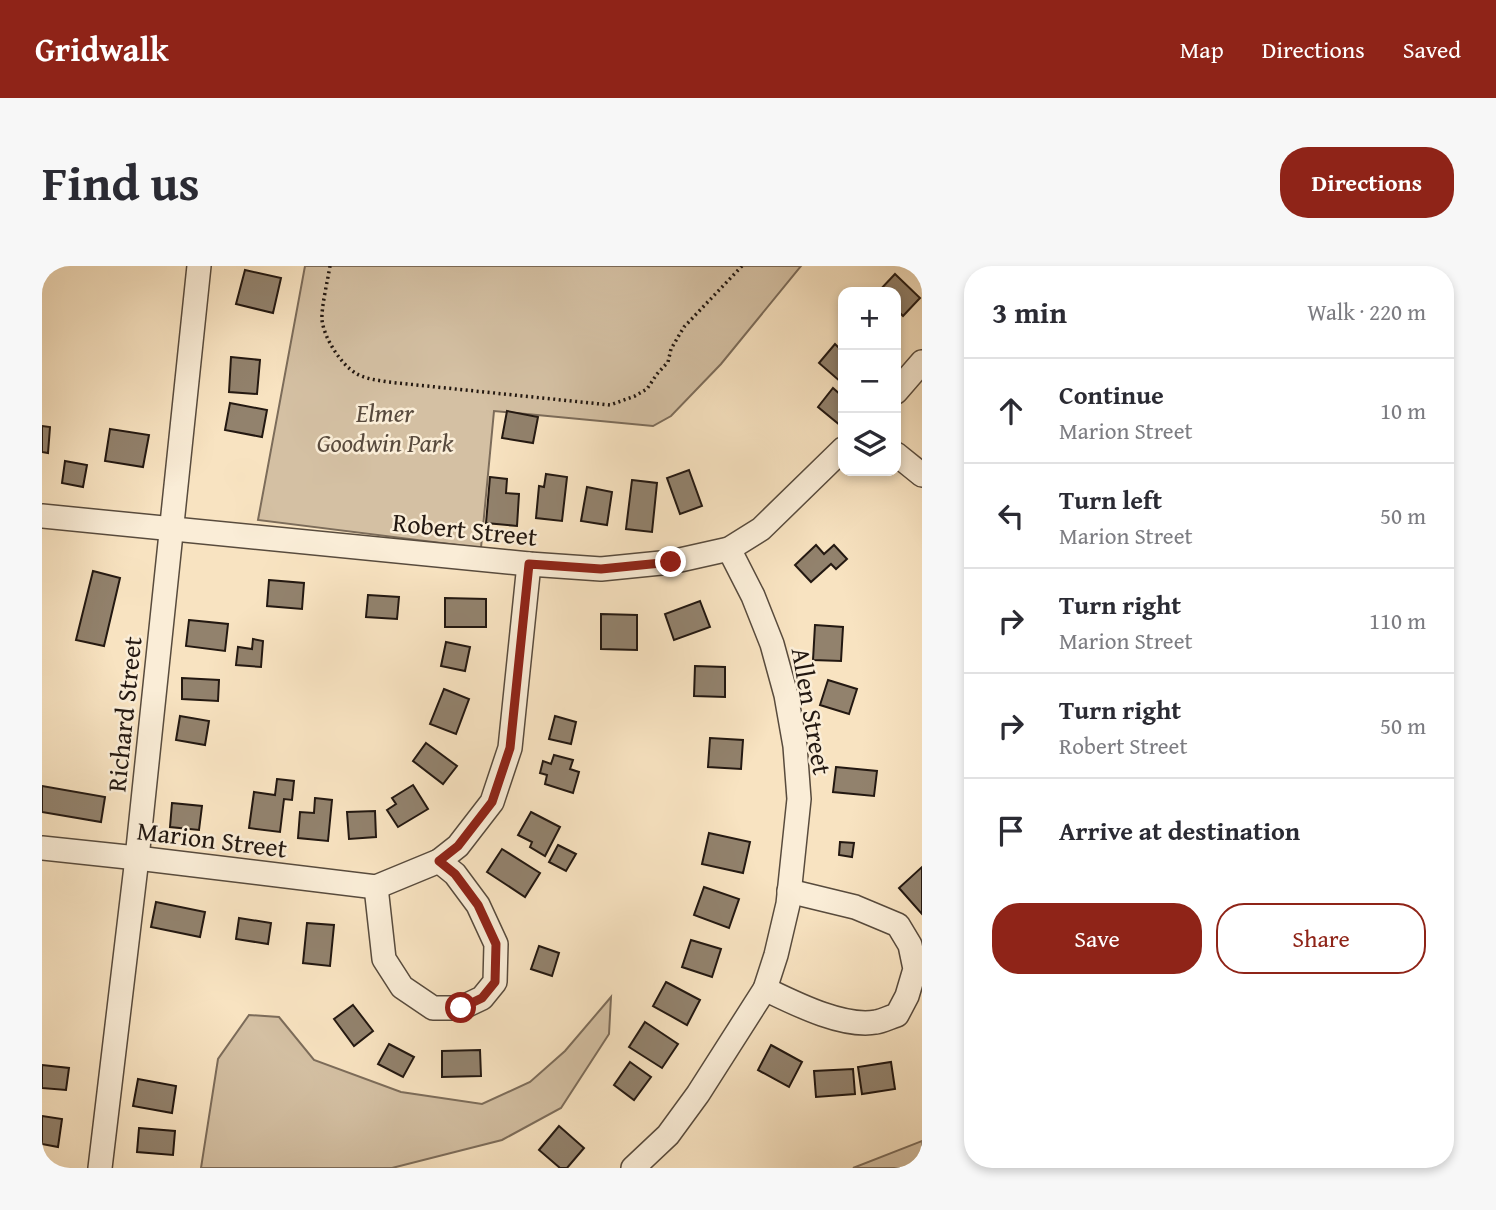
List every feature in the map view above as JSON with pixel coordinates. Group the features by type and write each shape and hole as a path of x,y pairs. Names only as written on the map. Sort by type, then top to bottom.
{"street":[{"name":"Richard Street","path":"100,1168 137,858 200,266"},
{"path":"901,386 922,362"},
{"name":"Robert Street","path":"42,516 601,569 671,562 729,550 761,529 838,454"},
{"path":"901,458 922,475"},
{"name":"Allen Street","path":"633,1168 668,1135 698,1094 765,989 788,904 799,799 796,746 772,645 753,596 729,550"},
{"name":"Marion Street","path":"42,848 376,887 439,861 458,846 492,802 510,748 529,564"},
{"path":"376,887 384,959 402,986 433,1008 461,1008 482,998 495,982 496,944 478,905 455,874 439,861"},
{"path":"765,989 805,1008 847,1021 875,1023 897,1015 907,996 915,969 910,945 898,925 855,907 789,891"}],"path":[{"path":"330,266 322,319 330,342 340,359 355,373 369,379 388,382 610,405 647,389 668,362 671,349 684,327 742,266"}],"green space":[{"name":"Elmer Goodwin Park","path":"305,266 801,266 721,364 671,416 653,426 494,411 481,548 258,520"},
{"path":"611,997 609,1034 561,1108 502,1140 392,1168 201,1168 218,1059 249,1015 279,1017 314,1060 401,1092 482,1104 530,1082 565,1051"},
{"path":"922,1141 922,1168 853,1168"}],"building":[{"path":"245,270 281,278 273,313 236,304"},
{"path":"895,274 920,298 903,316 901,287 883,287"},
{"path":"835,344 838,347 838,380 819,363"},
{"path":"231,357 260,360 257,394 229,392"},
{"path":"833,388 838,392 838,424 818,407"},
{"path":"230,403 267,410 262,437 225,430"},
{"path":"507,411 538,417 533,443 502,438"},
{"path":"42,426 50,427 48,453 42,452"},
{"path":"110,429 149,435 143,467 105,461"},
{"path":"65,461 87,465 83,487 62,483"},
{"path":"689,470 702,506 680,514 667,478"},
{"path":"546,474 567,477 562,521 536,518 539,486 544,487"},
{"path":"490,477 507,479 506,493 519,494 517,526 486,523"},
{"path":"632,480 657,483 652,532 626,529"},
{"path":"587,487 612,492 607,525 581,521"},
{"path":"816,545 824,554 834,545 847,559 836,569 831,564 811,582 795,565"},
{"path":"93,571 120,578 104,646 76,640"},
{"path":"269,580 304,583 302,609 267,606"},
{"path":"368,595 399,597 397,619 366,617"},
{"path":"445,598 486,599 486,627 445,627"},
{"path":"700,601 710,627 674,640 665,614"},
{"path":"601,614 637,615 637,650 601,649"},
{"path":"189,620 228,624 225,651 186,646"},
{"path":"815,625 843,627 841,661 813,660"},
{"path":"253,639 263,641 261,667 236,665 238,647 252,649"},
{"path":"446,642 470,647 465,671 441,666"},
{"path":"695,666 725,667 725,697 694,696"},
{"path":"182,678 219,680 218,701 182,699"},
{"path":"828,680 857,689 849,714 820,705"},
{"path":"444,689 469,699 456,734 430,724"},
{"path":"180,716 209,721 205,745 176,740"},
{"path":"555,716 576,722 571,744 549,739"},
{"path":"710,738 743,740 741,769 708,767"},
{"path":"426,743 457,766 443,784 413,761"},
{"path":"554,755 573,760 570,769 579,772 573,793 545,784 547,775 540,773 543,761 551,764"},
{"path":"836,767 877,771 874,796 833,792"},
{"path":"277,779 294,781 292,800 284,799 280,832 249,828 254,792 275,795"},
{"path":"413,785 428,809 398,827 387,810 396,804 392,798"},
{"path":"42,786 105,797 101,822 42,812"},
{"path":"315,798 332,800 328,841 298,838 300,812 314,813"},
{"path":"172,803 202,806 199,830 170,827"},
{"path":"375,811 376,837 349,839 347,812"},
{"path":"531,812 560,827 545,856 530,847 532,842 518,835"},
{"path":"709,833 750,842 743,873 702,864"},
{"path":"840,842 854,843 852,857 839,855"},
{"path":"558,845 576,854 566,871 549,862"},
{"path":"502,849 540,873 525,897 487,872"},
{"path":"922,867 922,914 899,888"},
{"path":"704,887 739,899 729,928 694,915"},
{"path":"156,902 205,912 200,937 151,927"},
{"path":"239,918 271,923 268,944 236,939"},
{"path":"307,923 334,925 330,966 303,963"},
{"path":"691,940 721,949 712,977 682,967"},
{"path":"539,946 559,953 552,976 531,969"},
{"path":"666,982 700,1000 687,1025 653,1006"},
{"path":"353,1005 373,1031 354,1046 334,1019"},
{"path":"645,1022 678,1044 662,1068 629,1047"},
{"path":"389,1044 414,1057 403,1077 378,1064"},
{"path":"771,1045 802,1062 789,1087 758,1070"},
{"path":"480,1050 481,1076 442,1077 442,1051"},
{"path":"630,1062 651,1077 634,1100 614,1085"},
{"path":"891,1062 895,1089 862,1094 858,1067"},
{"path":"42,1065 69,1068 66,1090 42,1088"},
{"path":"853,1069 855,1094 816,1097 814,1071"},
{"path":"138,1079 176,1086 172,1113 133,1106"},
{"path":"42,1116 62,1119 58,1147 42,1144"},
{"path":"559,1126 584,1148 567,1168 560,1168 539,1150"},
{"path":"139,1128 175,1131 173,1155 137,1152"}],"route":[{"path":"461,1008 482,998 495,982 496,944 478,905 455,874 439,861 458,846 492,802 510,748 529,564 601,569 671,562"}]}
